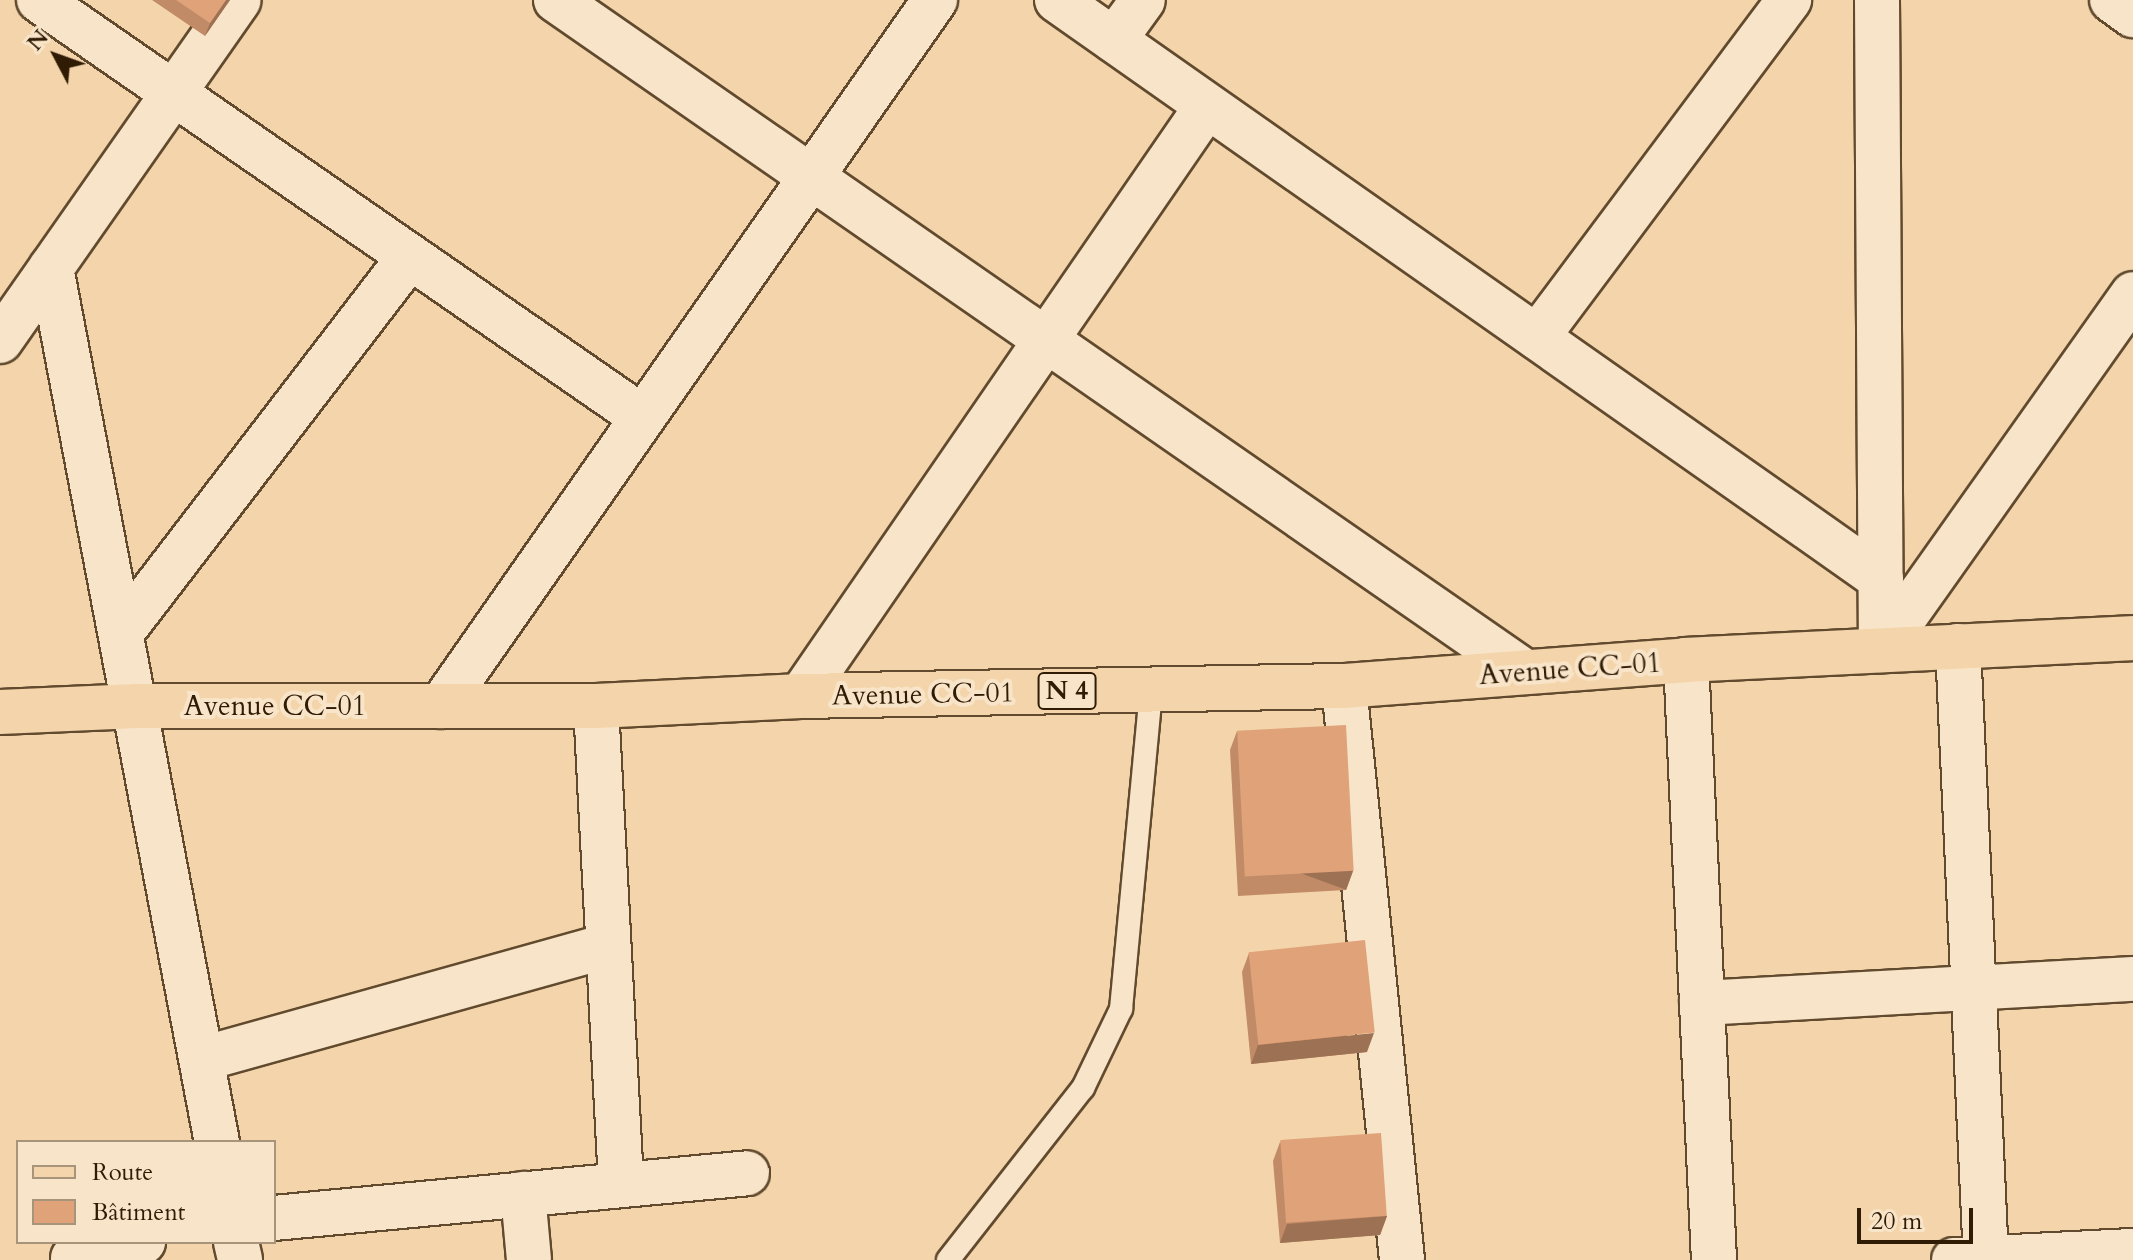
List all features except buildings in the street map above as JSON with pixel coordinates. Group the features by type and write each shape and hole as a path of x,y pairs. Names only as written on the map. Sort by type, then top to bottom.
{"main road":[{"name":"Avenue CC-01","path":"0,712 137,706 596,706 801,696 1344,686 1686,660 2133,638"}],"street":[{"path":"39,0 642,417"},
{"path":"0,341 239,0"},
{"path":"556,0 1525,672"},
{"path":"441,706 935,0"},
{"path":"1057,0 1881,579"},
{"path":"1114,40 1143,0"},
{"path":"1537,337 1789,0"},
{"path":"1877,0 1881,650"},
{"path":"2112,0 2133,15"},
{"path":"801,696 1043,338 1207,106"},
{"path":"121,633 410,257"},
{"path":"51,268 137,706 217,1140"},
{"path":"1881,650 2133,294"},
{"path":"1958,646 1974,988 1975,1259 2133,1251"},
{"path":"1686,660 1714,1260"},
{"path":"1344,686 1402,1260"},
{"path":"596,706 621,1185"},
{"path":"202,1059 608,946"},
{"path":"1702,1003 2133,979"},
{"path":"276,1218 747,1173"},
{"path":"523,1194 529,1260"},
{"path":"73,1258 134,1244"}],"lane":[{"path":"948,1260 1083,1088 1121,1009 1151,690"}]}
